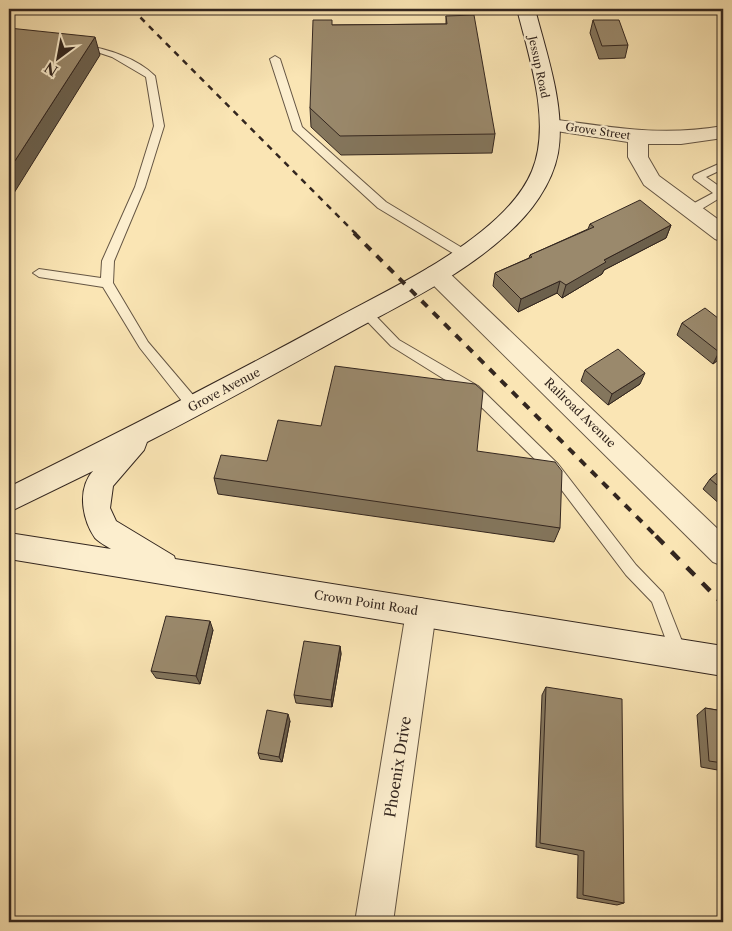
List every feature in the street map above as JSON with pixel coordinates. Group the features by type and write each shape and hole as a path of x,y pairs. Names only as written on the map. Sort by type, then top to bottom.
{"main road":[{"name":"Jessup Road","path":"526,9 539,63 550,125"},
{"name":"Grove Street","path":"436,274 491,236 512,217 530,195 544,169 549,146 550,125 638,136 690,138 723,132"},
{"path":"638,136 638,157 651,180 723,234"},
{"name":"Grove Avenue","path":"9,500 194,406 436,274"},
{"name":"Railroad Avenue","path":"436,274 723,553"},
{"path":"142,432 100,482 96,508 106,530 173,572"},
{"name":"Crown Point Road","path":"9,546 723,661"},
{"name":"Phoenix Drive","path":"374,922 421,612"}],"lane":[{"path":"73,48 101,50 115,55 150,76 159,126 140,187 108,261 107,283 144,345 194,406"},
{"path":"275,58 297,128 382,205 465,255"},
{"path":"691,210 722,193 698,177 723,165"},
{"path":"39,273 107,283"},
{"path":"366,313 395,343 473,390 554,468 631,570 658,598 679,654"}],"building":[{"path":"474,15 495,134 340,136 310,108 313,20 332,20 332,25 447,24 446,16"},
{"path":"593,20 619,20 628,45 602,46"},
{"path":"9,28 95,37 9,170"},
{"path":"640,200 671,225 604,260 606,262 566,285 560,281 521,299 495,273 532,257 530,255 594,227 590,224"},
{"path":"705,308 723,322 723,349 719,352 682,323"},
{"path":"618,349 645,373 612,394 585,370"},
{"path":"335,366 475,384 483,391 477,451 555,462 562,471 560,528 214,478 221,455 267,461 278,420 321,426"},
{"path":"723,468 723,490 710,479"},
{"path":"166,616 210,621 196,676 151,671"},
{"path":"304,641 340,646 331,700 294,695"},
{"path":"546,687 622,699 624,903 583,895 584,851 540,843"},
{"path":"705,708 723,711 723,763 709,761"},
{"path":"267,710 288,714 279,757 258,753"}],"railway":[{"path":"132,9 356,234"},
{"path":"354,233 657,537"},
{"path":"656,536 723,604"}]}
